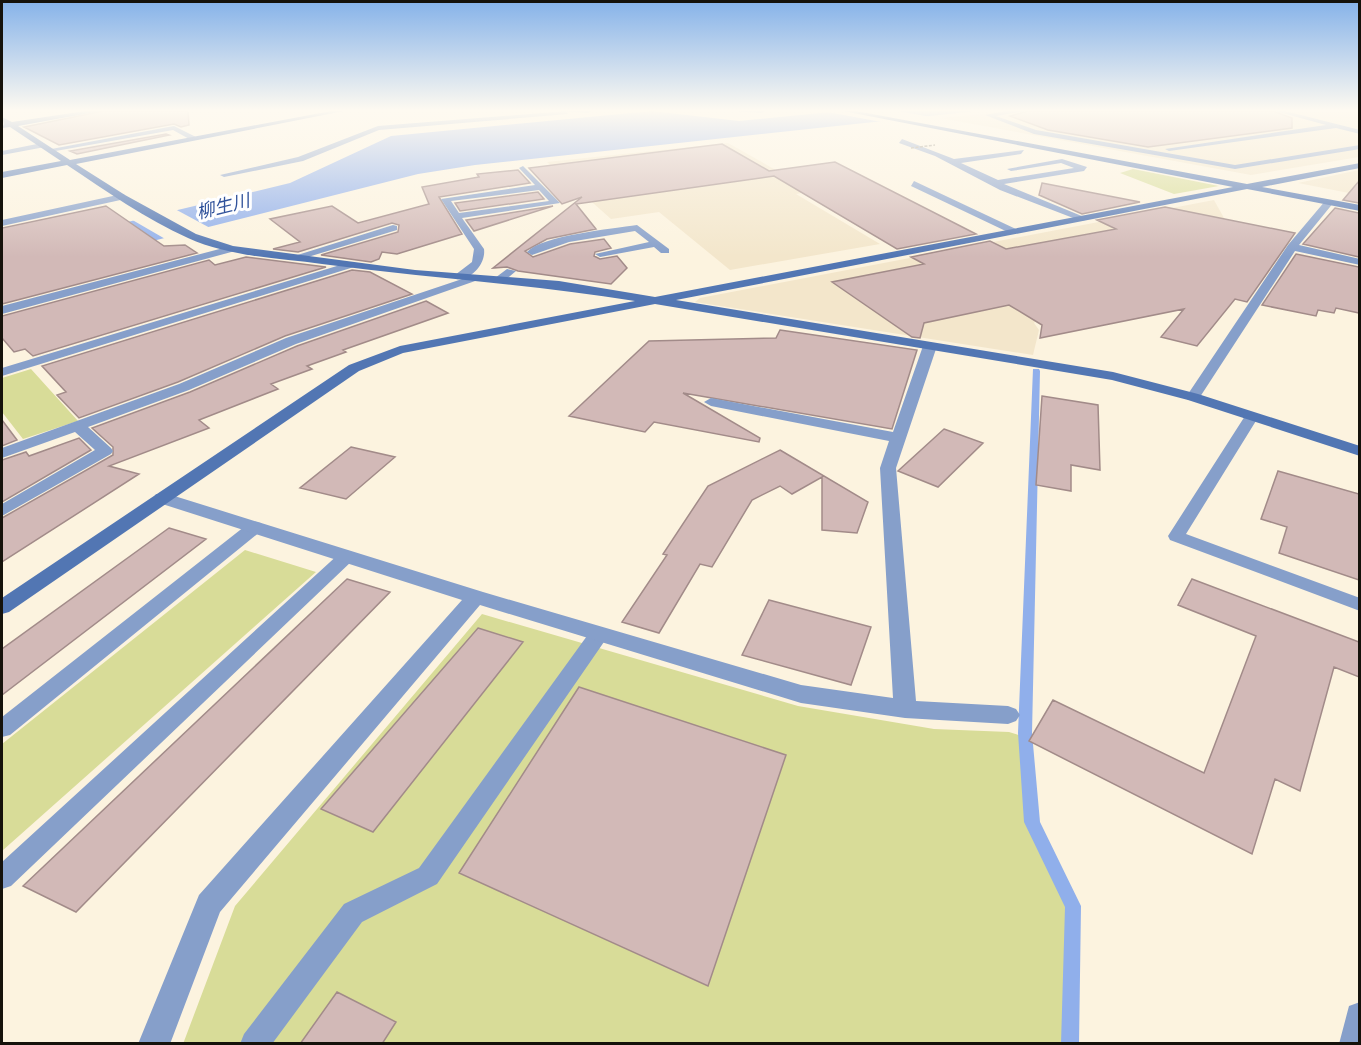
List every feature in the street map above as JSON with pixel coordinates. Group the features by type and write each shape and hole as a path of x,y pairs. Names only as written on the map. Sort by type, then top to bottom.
{"street":[{"path":"64,160 192,236 231,249 466,278 559,285 645,301 1113,376 1192,397 1359,451"},
{"path":"2,175 80,160"},
{"path":"1120,160 1359,200"},
{"path":"1121,160 1359,208"},
{"path":"2,607 354,368 400,350 1359,165"},
{"path":"2,223 122,196"},
{"path":"1192,397 1292,247 1329,202"},
{"path":"294,258 393,228"},
{"path":"1292,247 1359,262"},
{"path":"2,310 231,249"},
{"path":"2,372 350,265"},
{"path":"2,453 184,387 291,341 466,278"},
{"path":"905,709 888,468 930,346"},
{"path":"711,402 898,438"},
{"path":"2,511 105,451 78,426"},
{"path":"162,498 476,597 801,694 905,709 1008,716"},
{"path":"154,1044 209,904 476,597"},
{"path":"1355,1044 1359,1017"}],"lane":[{"path":"224,175 296,160"},
{"path":"946,160 1021,195 1084,219"},
{"path":"950,162 966,160"},
{"path":"1198,160 1235,166 1276,160"},
{"path":"997,183 1084,169 1062,161 1011,169"},
{"path":"456,216 556,203 523,168"},
{"path":"914,184 1015,232"},
{"path":"466,278 478,265 481,257 479,249 445,199 541,187"},
{"path":"532,252 568,239 637,228 661,247 600,254"},
{"path":"499,280 511,271"},
{"path":"1252,416 1176,536 1359,605"},
{"path":"2,729 255,527"},
{"path":"2,878 347,556"},
{"path":"254,1044 353,914 428,876 599,634"}],"shaded area":[{"path":"568,160 758,160 813,191 796,194 880,244 730,270 659,212 611,219 547,162"},
{"path":"1168,160 1342,160 1251,175"},
{"path":"1359,170 1359,195 1298,183"},
{"path":"1214,200 1224,218 1241,232 1290,242 1251,296 1066,274 1034,323 1039,330 1033,355 695,302 700,298"}],"green space":[{"path":"1133,169 1219,186 1174,194 1120,173"},
{"path":"31,369 78,421 23,439 2,412 2,378"},
{"path":"245,550 316,572 2,851 2,744"},
{"path":"482,614 798,706 934,729 1009,732 1022,736 1026,821 1066,903 1062,1043 183,1044 235,906"}],"water":[{"name":"柳生川","path":"340,160 524,160 418,174 2,279 2,252 290,183"}],"pier":[{"path":"173,208 212,229 167,240 129,218"}],"building":[{"path":"595,160 749,160 769,171 835,162 976,234 897,249 774,176 576,204 596,229 547,239 525,251 533,257 570,244 604,239 611,248 595,252 594,256 600,259 617,256 627,268 611,284 518,271 507,267 493,268 582,197 562,204 529,168"},
{"path":"518,170 530,183 439,197 462,234 397,254 382,252 379,259 371,262 321,255 398,232 399,225 392,223 298,252 273,249 300,242 270,219 332,206 358,223 429,204 422,187 479,177 477,174"},
{"path":"1359,181 1359,203 1343,200"},
{"path":"1042,183 1140,202 1082,214 1039,195"},
{"path":"538,192 544,199 460,211 455,203"},
{"path":"106,206 164,246 185,245 197,253 2,304 2,228"},
{"path":"553,206 474,231 466,220"},
{"path":"1165,207 1295,233 1247,302 1235,299 1197,346 1161,337 1184,309 1040,338 1042,325 1009,305 924,323 920,338 912,337 832,282 924,264 911,257 990,241 1006,249 1116,229 1097,220"},
{"path":"1335,208 1359,213 1359,257 1303,244"},
{"path":"1296,254 1359,267 1359,313 1336,308 1334,313 1318,310 1316,316 1262,305"},
{"path":"246,257 326,267 33,356 25,349 14,352 2,338 2,316 209,260 215,265"},
{"path":"352,270 370,272 412,294 285,336 178,382 79,418 57,395 66,392 42,366"},
{"path":"426,301 448,313 343,350 346,352 307,366 312,369 271,384 278,389 199,420 209,428 109,466 139,474 2,562 2,518 113,455 113,447 92,428 190,392 297,346"},
{"path":"780,330 917,350 892,429 683,393 760,438 759,442 654,422 645,432 569,416 649,341 776,338"},
{"path":"1042,396 1098,405 1100,470 1071,465 1071,491 1036,485"},
{"path":"2,420 17,440 2,446"},
{"path":"944,429 983,443 938,487 898,471"},
{"path":"79,438 91,450 2,502 2,460 26,452 29,456"},
{"path":"351,447 395,457 346,499 300,488"},
{"path":"780,450 868,502 857,533 822,530 822,477 792,494 780,486 752,500 712,567 700,564 659,633 622,622 667,555 663,554 708,486"},
{"path":"1278,471 1359,494 1359,580 1279,553 1287,527 1261,519"},
{"path":"169,528 206,539 2,695 2,649"},
{"path":"347,579 390,592 76,912 23,886"},
{"path":"1192,579 1359,642 1359,677 1334,667 1300,791 1275,779 1252,854 1029,741 1053,700 1204,773 1256,636 1178,605"},
{"path":"769,600 871,627 851,685 742,655"},
{"path":"478,628 523,642 373,832 321,809"},
{"path":"579,687 786,755 708,986 459,873"},
{"path":"337,992 396,1022 382,1044 300,1044"}],"waterway":[{"path":"1036,371 1025,733 1032,822 1073,906 1070,1044"}]}
